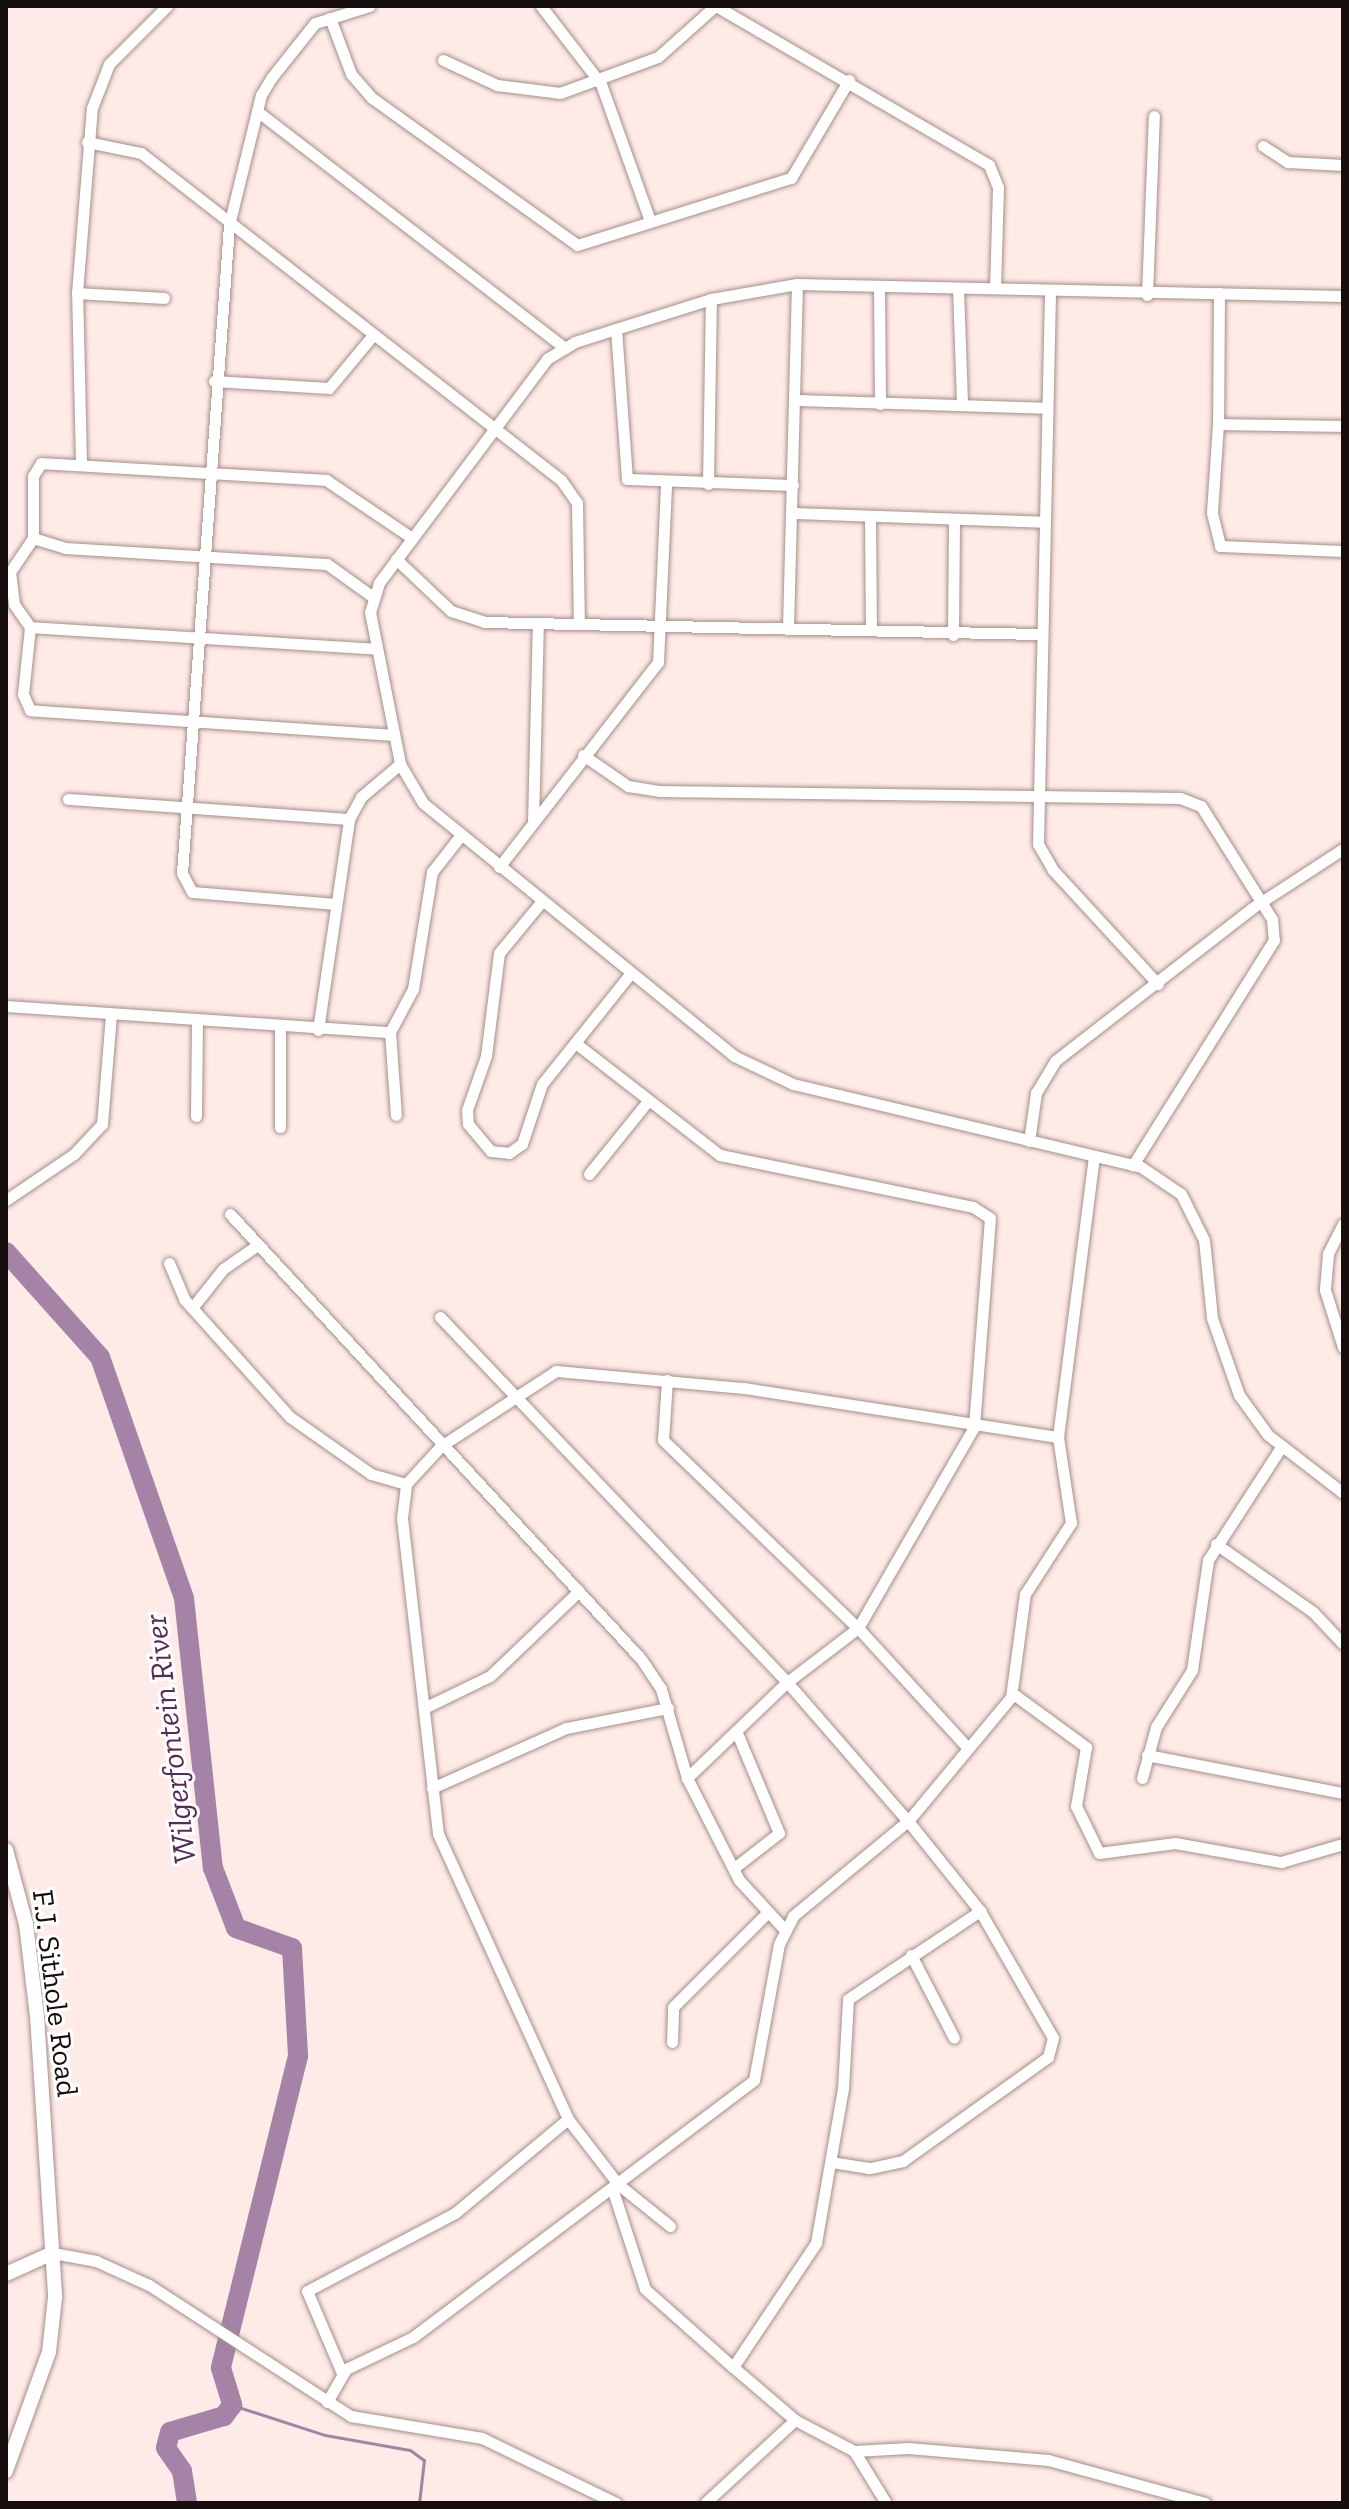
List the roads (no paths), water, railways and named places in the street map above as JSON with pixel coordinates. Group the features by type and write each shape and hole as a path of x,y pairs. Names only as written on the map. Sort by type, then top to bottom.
{"street":[{"path":"81,463 77,293 87,142 109,64 167,6"},
{"path":"336,904 188,890 187,807 214,381 229,225 257,111 304,34 330,18 369,6"},
{"path":"541,6 601,84 650,221"},
{"path":"443,60 537,94 601,84 658,57 716,6 849,80 992,169 995,287"},
{"path":"330,18 358,85 558,237 577,245 791,178 849,80"},
{"path":"257,111 562,346"},
{"path":"1147,295 1154,116"},
{"path":"87,142 141,153 229,225 497,429 572,491 579,624"},
{"path":"1263,146 1288,162 1343,165"},
{"path":"788,627 797,284"},
{"path":"1343,296 1050,293 995,287 797,284 711,299 562,346 396,559 373,597 376,649 400,764 423,803 631,973 772,1077 1133,1165 1181,1194 1194,1212 1223,1366 1281,1447 1343,1493"},
{"path":"879,286 880,404"},
{"path":"958,288 962,405"},
{"path":"77,293 164,298"},
{"path":"1050,293 1040,634 1038,838 1046,859 1158,984"},
{"path":"1219,293 1218,424 1212,513 1220,546 1343,551"},
{"path":"708,484 711,299"},
{"path":"616,329 624,473 635,482 793,485"},
{"path":"214,381 329,388 373,335"},
{"path":"795,400 1047,408"},
{"path":"1218,424 1343,426"},
{"path":"394,735 30,710 23,694 30,627 14,604 10,572 33,538 36,468 81,463 332,482 412,538"},
{"path":"499,867 658,662 665,625 666,483"},
{"path":"793,513 1045,522"},
{"path":"870,518 871,630"},
{"path":"953,635 954,520"},
{"path":"33,538 65,548 327,564 373,597"},
{"path":"396,559 459,616 538,623 788,627 953,635 1040,634"},
{"path":"533,823 538,623"},
{"path":"30,627 376,649"},
{"path":"583,755 628,786 659,791 1189,799 1208,815 1275,929 1269,955 1133,1165"},
{"path":"318,1030 349,819 361,797 400,764"},
{"path":"68,799 349,819"},
{"path":"396,1115 390,1032 413,989 432,872 461,835"},
{"path":"1029,1141 1036,1093 1055,1061 1259,903 1343,849"},
{"path":"542,901 499,953 486,1056 467,1110 468,1124 491,1151 509,1153 522,1144 542,1084 578,1045 631,973"},
{"path":"6,1006 318,1030 390,1032"},
{"path":"10,1199 102,1124 111,1014"},
{"path":"196,1116 197,1021"},
{"path":"280,1027 280,1127"},
{"path":"578,1045 647,1102 720,1155 987,1213 991,1248 974,1427 858,1628 787,1682 687,1778"},
{"path":"589,1174 647,1102"},
{"path":"327,2402 342,2373 413,2337 757,2075 784,1929 908,1821 1012,1693 1025,1594 1070,1532 1058,1437 1094,1156"},
{"path":"230,1214 255,1247 641,1659 668,1708 687,1778 734,1868 784,1929"},
{"path":"1343,1224 1328,1254 1325,1290 1343,1347"},
{"path":"192,1308 223,1269 255,1247"},
{"path":"169,1263 192,1308 290,1417 371,1474 406,1484"},
{"path":"440,1317 787,1682 908,1821 980,1911 1050,2031 1053,2051 903,2161 869,2168 833,2162"},
{"path":"886,2503 854,2451 795,2420 645,2289 615,2186 568,2119 438,1834 402,1518 406,1484 441,1446 512,1393 556,1371 667,1380 1058,1437"},
{"path":"667,1380 663,1440 858,1628 967,1747"},
{"path":"1142,1778 1147,1755 1192,1670 1199,1588 1216,1544 1281,1447"},
{"path":"1216,1544 1313,1612 1343,1644"},
{"path":"424,1708 490,1676 579,1591"},
{"path":"1012,1693 1086,1747 1076,1806 1099,1853 1175,1843 1281,1862 1343,1844"},
{"path":"432,1788 566,1728 668,1708"},
{"path":"734,1868 779,1833 737,1733"},
{"path":"1147,1755 1343,1793"},
{"name":"F.J. Sithole Road","path":"6,1850 26,1924 53,2253 49,2352 6,2471"},
{"path":"733,2367 812,2252 833,2162 848,1999 980,1911"},
{"path":"672,2042 673,2007 768,1912"},
{"path":"911,1955 954,2038"},
{"path":"342,2373 307,2291 455,2213 568,2119"},
{"path":"615,2186 670,2226"},
{"path":"6,2274 53,2253 123,2271 212,2326 242,2350 364,2422 493,2442 616,2503"},
{"path":"705,2503 795,2420"},
{"path":"854,2451 908,2448 1048,2460 1205,2503"}],"waterway":[{"name":"Wilgerfontein River","path":"6,1252 100,1357 184,1598 213,1868 236,1928 292,1948 298,2056 221,2368 232,2405 224,2416 170,2432 166,2448 182,2471 187,2503"},
{"path":"232,2405 325,2435 410,2450 424,2460 419,2503"},
{"path":"447,2503 472,2503"}]}
